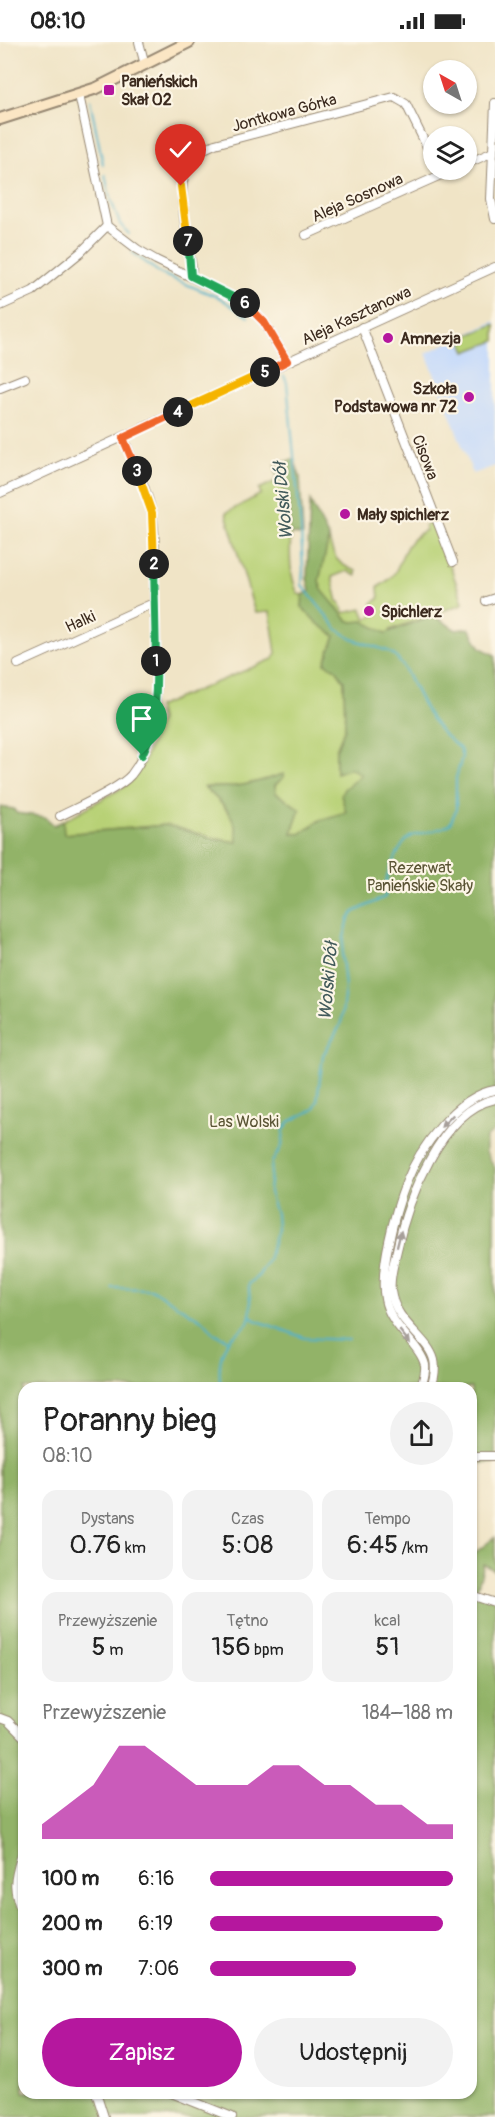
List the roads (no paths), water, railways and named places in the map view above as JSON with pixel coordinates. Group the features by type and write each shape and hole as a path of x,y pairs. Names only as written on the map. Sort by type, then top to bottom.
{"street":[{"path":"0,119 27,109 80,95 189,42"},
{"path":"140,45 156,59"},
{"path":"140,45 144,65"},
{"path":"80,95 107,226 147,255 245,303 264,322 287,361"},
{"name":"Jontkowa Górka","path":"191,276 192,268 181,186 184,170 199,151 214,144 394,97 406,104 423,139"},
{"path":"495,103 492,199 495,219"},
{"path":"477,159 493,152"},
{"name":"Aleja Sosnowa","path":"306,235 423,180"},
{"path":"0,306 33,291 81,252 107,226"},
{"name":"Aleja Kasztanowa","path":"0,493 495,267"},
{"name":"Cisowa","path":"362,327 453,562"},
{"path":"0,388 25,378"},
{"path":"60,816 118,785 130,776 148,745 157,670 152,513 123,438"},
{"path":"486,601 495,598"},
{"name":"Halki","path":"18,664 154,604"},
{"path":"423,1382 424,1362 395,1324 385,1302 384,1277 391,1234 406,1183 439,1128 476,1097 495,1090"},
{"path":"432,1382 435,1367 433,1358 395,1308 391,1291 395,1255 416,1185 438,1147 457,1122 479,1106 495,1099"},
{"path":"477,1456 495,1456"},
{"path":"477,1597 495,1603"},
{"path":"0,1718 8,1721 18,1731"},
{"path":"18,1868 14,1882 18,1902"},
{"path":"98,2099 104,2117"},
{"path":"187,2099 232,2117"}],"waterway":[{"path":"90,100 103,164"},
{"path":"105,175 110,197"},
{"path":"111,200 120,224 129,234"},
{"path":"132,252 161,274 220,298 248,317"},
{"name":"Wolski Dół","path":"221,1382 220,1368 224,1349 231,1338 248,1322 251,1308 249,1284 259,1275 268,1260 277,1229 276,1214 269,1192 272,1162 282,1146 284,1130 289,1122 314,1109 323,1055 341,1024 345,987 342,956 349,918 354,912 385,897 389,872 406,840 450,824 456,810 456,778 462,757 460,749 442,733 428,714 403,666 395,656 388,651 352,639 337,629 302,585 301,529 287,383 284,376"},
{"path":"112,1288 151,1289 206,1323 214,1333 229,1340"},
{"path":"250,1315 255,1320 305,1338 349,1340"}],"place":[{"name":"Panieńskich Skał 02","path":"109,90"},
{"name":"Amnezja","path":"388,338"},
{"name":"Szkoła Podstawowa nr 72","path":"469,397"},
{"name":"Mały spichlerz","path":"345,514"},
{"name":"Spichlerz","path":"369,611"}],"park label":[{"name":"Rezerwat Panieńskie Skały","path":"420,876"},
{"name":"Las Wolski","path":"244,1121"}]}
